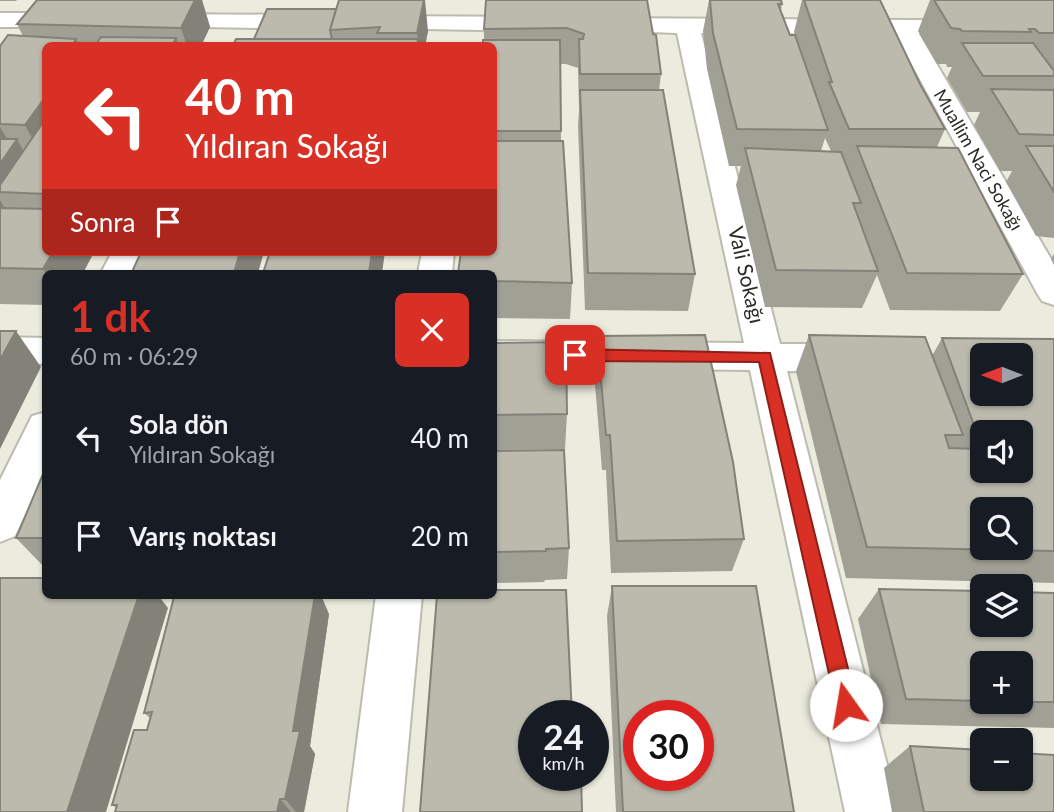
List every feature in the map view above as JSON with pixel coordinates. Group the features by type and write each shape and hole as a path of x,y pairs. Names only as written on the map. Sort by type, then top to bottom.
{"street":[{"path":"37,30 60,0"},
{"path":"127,21 242,11 337,22 1054,28"},
{"path":"228,42 242,11"},
{"path":"0,20 37,30 99,21"},
{"name":"Vali Sokağı","path":"687,25 872,812"},
{"name":"Muallim Naci Sokağı","path":"902,27 1054,293"},
{"path":"0,350 42,351"},
{"path":"497,355 887,358"},
{"path":"0,523 42,435"},
{"path":"375,812 400,599"}],"building":[{"path":"37,0 195,0 181,28 17,24"},
{"path":"339,0 424,0 417,33 377,33 380,27 330,30"},
{"path":"486,0 647,0 653,34 656,35 661,74 580,74 579,39 583,39 584,34 567,28 484,29"},
{"path":"710,0 781,0 782,4 778,4 790,35 795,35 828,130 737,129 713,33"},
{"path":"804,0 880,0 945,129 849,129 829,82 832,82"},
{"path":"934,0 1054,0 1054,33 1039,33 1035,29 1029,29 1031,32 962,31 951,28"},
{"path":"267,9 336,9 330,30 332,39 254,39"},
{"path":"8,35 76,39 74,42 42,42 42,102 25,125 0,124 0,46"},
{"path":"101,37 176,38 174,42 98,42"},
{"path":"236,39 418,39 418,42 235,42"},
{"path":"560,40 561,131 497,131 497,42 483,42"},
{"path":"962,43 1033,43 1054,71 1054,76 983,76"},
{"path":"991,89 1054,90 1054,135 1019,134"},
{"path":"580,90 663,90 695,274 588,273"},
{"path":"42,124 42,194 0,192 0,185"},
{"path":"0,139 17,139 0,164"},
{"path":"497,141 563,141 572,283 497,281 497,270 458,270 460,256 497,256"},
{"path":"857,146 958,148 1023,274 907,273"},
{"path":"1026,146 1054,146 1054,192"},
{"path":"745,148 841,152 861,203 853,203 878,271 776,270"},
{"path":"0,208 42,209 42,256 51,256 43,269 0,268"},
{"path":"139,256 239,256 235,270 133,270"},
{"path":"269,256 371,256 369,270 264,270"},
{"path":"0,331 16,331 0,360"},
{"path":"705,335 733,462 744,539 617,541 610,435 606,435 597,336"},
{"path":"809,335 925,337 963,435 945,435 949,448 970,449 970,483 1033,483 1033,420 972,420 942,338 1054,339 1054,551 1033,551 1033,497 970,497 970,549 867,547"},
{"path":"566,342 567,414 497,415 497,343"},
{"path":"564,450 569,548 497,552 497,451"},
{"path":"42,476 42,538 16,538"},
{"path":"0,578 42,578 42,599 138,599 67,812 0,812"},
{"path":"612,586 756,586 794,812 623,812"},
{"path":"879,589 970,591 970,637 1033,637 1033,592 1054,593 1054,702 1033,702 1033,651 970,651 970,701 906,699"},
{"path":"497,590 566,590 571,700 518,700 518,791 581,791 582,812 420,812 437,599 497,599"},
{"path":"173,599 314,599 293,731 300,731 285,799 280,799 277,812 115,812 117,805 112,805 134,730 147,730 152,712 144,713"},
{"path":"910,746 970,749 970,791 1033,791 1033,754 1054,755 1054,812 924,812"}],"route":[{"path":"575,355 765,357 846,705"}]}
